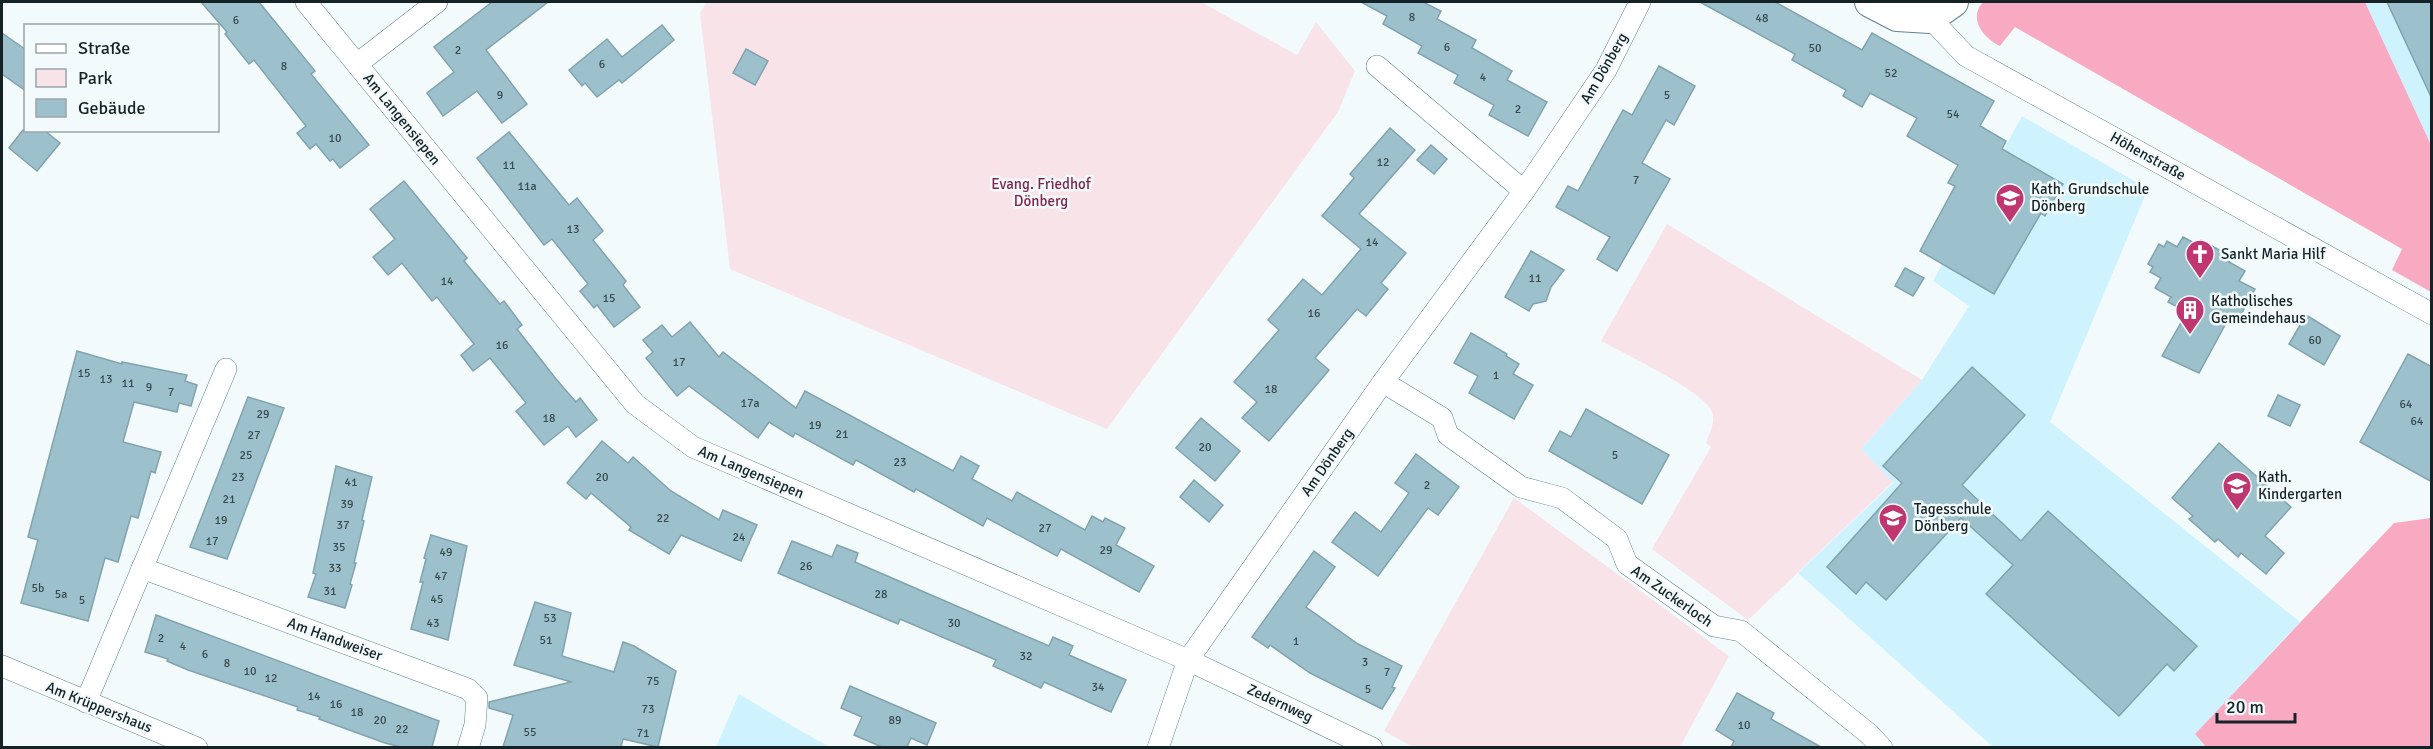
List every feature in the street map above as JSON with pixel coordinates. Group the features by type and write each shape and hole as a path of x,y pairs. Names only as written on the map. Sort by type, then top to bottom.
{"street":[{"name":"Am Langensiepen","path":"306,2 635,404 693,447 1188,660"},
{"path":"357,64 437,2"},
{"name":"Am Dönberg","path":"1158,747 1188,660 1383,382 1524,192 1606,70 1640,2"},
{"name":"Höhenstraße","path":"1869,2 1897,16 1941,10 1966,56 2432,314"},
{"path":"1377,66 1524,192"},
{"path":"86,702 226,369"},
{"name":"Am Zuckerloch","path":"1383,382 1442,418 1448,435 1521,487 1562,498 1617,539 1627,564 1714,626 1741,631 1882,747"},
{"name":"Am Handweiser","path":"142,568 468,689 477,698 475,725 468,747"},
{"name":"Zedernweg","path":"1188,660 1372,747"},
{"name":"Am Krüppershaus","path":"2,666 197,747"}],"shaded area":[{"path":"1983,2 2365,2 2431,145 2431,292 2392,270 2402,249 2015,27 2000,46 1988,38 1979,27 1977,15"},
{"path":"2365,2 2431,2 2431,145"},
{"path":"2022,116 2148,189 2050,422 2300,622 2195,734 2205,747 1993,747 1798,573 1893,483 1861,449 1922,380 1969,306 1933,281"},
{"path":"2431,518 2431,747 2206,747 2195,734 2394,523"},
{"path":"739,694 801,731 830,747 716,747"}],"green space":[{"name":"Evang. Friedhof Dönberg","path":"707,2 1201,2 1297,55 1316,22 1355,71 1338,112 1107,429 730,269 700,13"},
{"path":"1667,224 1922,380 1861,449 1893,482 1748,620 1652,549 1711,447 1706,443 1713,424 1712,412 1695,394 1680,384 1601,341"},
{"path":"1514,498 1729,656 1680,747 1413,747 1384,731"}],"building":[{"path":"201,2 259,2 315,71 311,74 369,145 340,168 333,159 330,161 316,144 310,149 297,133 306,126 254,60 249,64 225,34 227,32"},
{"path":"492,2 548,2 486,50 527,104 502,123 477,91 443,116 427,93 454,72 434,47"},
{"path":"1361,2 1423,2 1441,11 1437,19 1476,40 1472,48 1512,71 1507,80 1547,102 1528,136 1489,115 1494,105 1454,83 1458,75 1418,53 1422,46 1383,24 1387,16"},
{"path":"1700,2 1775,2 1862,50 1872,33 1994,101 1980,126 2006,141 2002,149 2063,184 2045,216 2041,213 1994,294 1920,251 1955,186 1948,183 1958,165 1907,136 1917,118 1870,93 1862,107 1843,96 1846,90 1792,60 1795,54"},
{"path":"2387,2 2432,2 2432,99"},
{"path":"662,25 674,40 622,83 619,80 597,97 585,83 582,86 569,70 607,39 622,57"},
{"path":"2,33 24,49 24,90 2,74"},
{"path":"746,49 768,61 755,85 733,73"},
{"path":"1659,66 1695,86 1674,125 1666,120 1642,163 1670,179 1617,271 1597,259 1610,237 1556,207 1568,186 1578,191 1623,110 1632,115"},
{"path":"1390,128 1415,150 1359,214 1406,253 1381,283 1388,289 1366,316 1357,309 1315,358 1329,370 1269,441 1242,418 1257,402 1234,382 1279,330 1268,320 1303,279 1322,295 1361,249 1322,216 1354,178 1350,174"},
{"path":"23,130 24,132 46,132 60,143 37,171 9,148"},
{"path":"509,132 569,205 577,198 603,231 593,240 626,281 623,285 640,307 614,327 597,305 594,308 580,291 588,284 552,239 544,245 477,158"},
{"path":"1431,145 1447,159 1434,174 1417,160"},
{"path":"404,181 467,258 464,261 500,304 504,301 522,325 517,329 556,379 576,402 580,398 597,420 576,437 568,426 544,445 516,411 526,403 490,358 473,371 461,355 474,344 437,297 432,301 402,263 388,275 373,257 395,239 370,209"},
{"name":"Sankt Maria Hilf","path":"2183,237 2198,245 2201,240 2232,257 2229,262 2245,271 2239,281 2255,289 2238,320 2230,316 2199,373 2162,356 2187,312 2168,302 2171,297 2155,288 2161,278 2150,272 2153,267 2148,264 2159,244 2164,247 2167,241 2177,247"},
{"path":"1531,251 1564,270 1551,287 1546,301 1533,304 1529,311 1505,297"},
{"path":"1905,268 1924,278 1913,296 1895,286"},
{"path":"2306,315 2340,336 2324,365 2289,344"},
{"path":"690,322 719,357 723,352 796,408 805,391 953,471 961,456 979,466 972,479 1012,501 1017,492 1085,530 1092,516 1103,522 1105,518 1125,528 1116,545 1154,566 1139,592 1061,549 1057,556 987,518 983,526 916,489 914,492 856,460 853,465 795,433 793,437 769,422 758,438 689,386 677,396 646,358 653,352 643,340 662,325 672,337"},
{"path":"1471,333 1507,354 1506,356 1519,364 1513,374 1533,385 1514,419 1469,393 1478,376 1454,363"},
{"path":"77,351 122,364 122,362 187,375 185,381 197,385 191,406 179,403 177,412 134,402 123,442 161,452 155,473 151,471 138,518 131,516 118,562 105,558 88,621 21,603 38,540 28,537"},
{"path":"2408,354 2432,367 2432,482 2360,442"},
{"name":"Tagesschule Dönberg","path":"1972,367 2025,415 1962,485 2021,541 2048,511 2197,646 2174,671 2167,664 2119,716 1986,594 2013,565 1961,518 1886,600 1866,582 1856,594 1827,567 1902,483 1883,466"},
{"path":"2278,395 2300,405 2290,426 2268,416"},
{"path":"248,397 284,408 227,559 190,547"},
{"path":"1586,409 1669,455 1642,504 1549,451 1560,431 1571,437"},
{"path":"1201,418 1240,451 1215,481 1176,448"},
{"path":"602,441 628,463 633,457 671,491 719,520 723,510 757,525 741,561 681,535 669,554 629,530 631,527 591,493 586,499 567,483"},
{"name":"Kath. Kindergarten","path":"2219,443 2291,507 2265,536 2284,553 2266,574 2241,553 2238,557 2218,539 2215,542 2189,519 2193,516 2172,498"},
{"path":"1416,454 1459,487 1438,515 1428,508 1378,576 1332,542 1355,512 1381,532 1409,493 1395,483"},
{"path":"336,466 372,477 350,584 352,585 345,608 308,597 316,574 313,573"},
{"path":"1194,480 1223,505 1209,522 1180,497"},
{"path":"431,535 467,546 448,640 411,629 423,582 420,582 426,559 424,558"},
{"path":"792,541 832,557 837,545 858,553 855,562 1049,646 1053,637 1073,646 1069,655 1126,680 1111,712 1044,682 1041,688 993,666 996,660 900,619 898,624 778,573"},
{"path":"1314,551 1335,567 1306,607 1358,644 1402,666 1392,687 1395,688 1382,709 1310,673 1270,645 1268,648 1252,637"},
{"path":"535,602 571,613 562,656 614,672 623,642 676,671 658,747 623,739 621,747 503,747 513,715 489,708 489,702 571,682 514,665"},
{"path":"156,615 439,721 432,747 401,747 385,743 297,710 298,707 188,670 167,661 168,659 145,652"},
{"path":"850,686 936,723 927,745 911,738 907,747 882,747 854,735 862,717 841,708"},
{"path":"1737,693 1774,713 1771,719 1821,747 1731,747 1734,741 1716,730"}],"place":[{"name":"Kath. Grundschule Dönberg","path":"2010,224"},
{"name":"Sankt Maria Hilf","path":"2200,280"},
{"name":"Katholisches Gemeindehaus","path":"2190,336"},
{"name":"Kath. Kindergarten","path":"2237,512"},
{"name":"Tagesschule Dönberg","path":"1893,544"}]}
